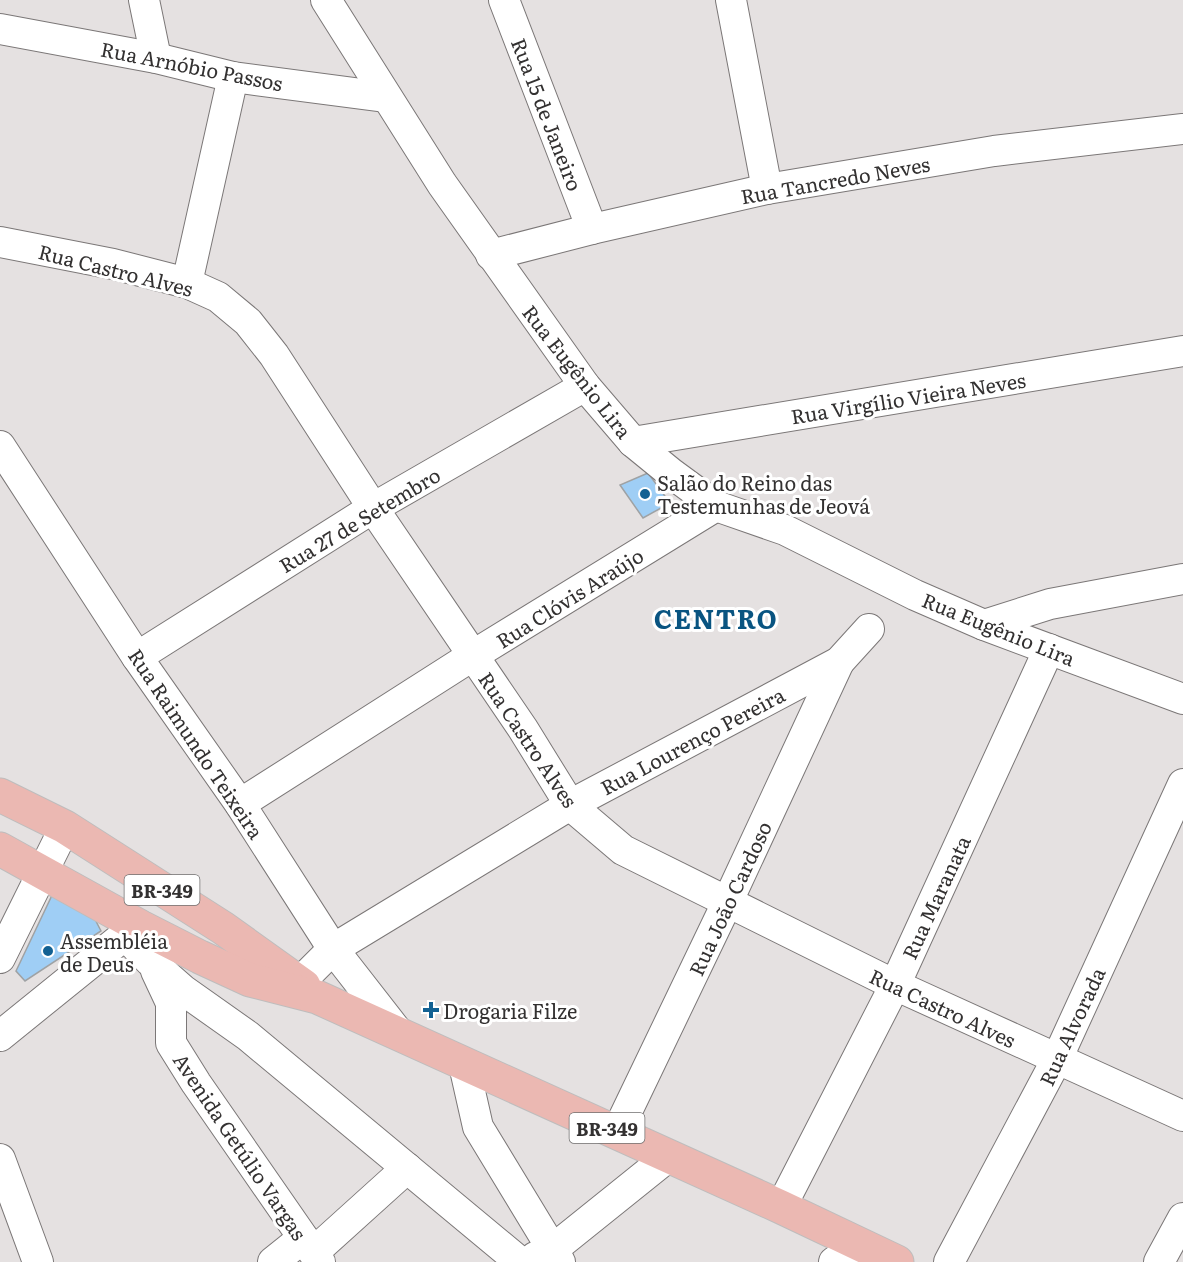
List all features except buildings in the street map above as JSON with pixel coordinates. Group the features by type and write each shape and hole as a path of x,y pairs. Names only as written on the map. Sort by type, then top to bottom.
{"main road":[{"name":"BR-349","path":"0,795 65,827 223,928 302,990 781,1207 847,1254 897,1262"},
{"name":"BR-349","path":"0,849 42,871 133,931 250,980 302,990"}],"street":[{"path":"144,0 156,58"},
{"name":"Rua Eugênio Lira","path":"326,0 441,184 585,386 633,442 671,473 716,506 785,530 915,595 984,625 1183,699"},
{"name":"Rua 15 de Janeiro","path":"504,0 592,229"},
{"path":"731,0 767,189"},
{"name":"Rua Arnóbio Passos","path":"0,29 156,58 233,77 386,97"},
{"path":"187,283 233,77"},
{"name":"Rua Tancredo Neves","path":"491,255 767,189 994,152 1183,129"},
{"name":"Rua Castro Alves","path":"0,242 114,264 187,283 218,297 248,322 274,355 373,508 523,729 570,805 623,850 895,985 1183,1116"},
{"name":"Rua Virgílio Vieira Neves","path":"633,442 1183,351"},
{"name":"Rua 27 de Setembro","path":"137,657 373,508 585,386"},
{"name":"Rua Raimundo Teixeira","path":"0,446 137,657 240,804 333,949 400,1035"},
{"name":"Rua Clóvis Araújo","path":"240,804 472,656 716,506"},
{"path":"984,625 1050,604 1183,579"},
{"name":"Rua Lourenço Pereira","path":"302,990 333,949 570,805 838,662 869,629"},
{"name":"Rua Maranata","path":"781,1207 895,985 1048,649"},
{"name":"Rua João Cardoso","path":"616,1132 727,903 838,662"},
{"name":"Rua Alvorada","path":"949,1262 1057,1059 1183,784"},
{"path":"0,958 65,827"},
{"path":"0,1036 133,931 150,961 183,990 248,1036 521,1262 556,1256 669,1156"},
{"name":"Avenida Getúlio Vargas","path":"150,961 171,1002 171,1043 196,1083 312,1250"},
{"path":"464,1065 478,1127 556,1256"},
{"path":"0,1159 38,1262"},
{"path":"273,1262 312,1250 407,1168"},
{"path":"1159,1262 1183,1218"}],"place":[{"name":"Salão do Reino das Testemunhas de Jeová","path":"645,494"},
{"name":"Assembléia de Deus","path":"48,951"},
{"name":"Drogaria Filze","path":"431,1010"}],"district":[{"name":"CENTRO","path":"716,617"}]}
